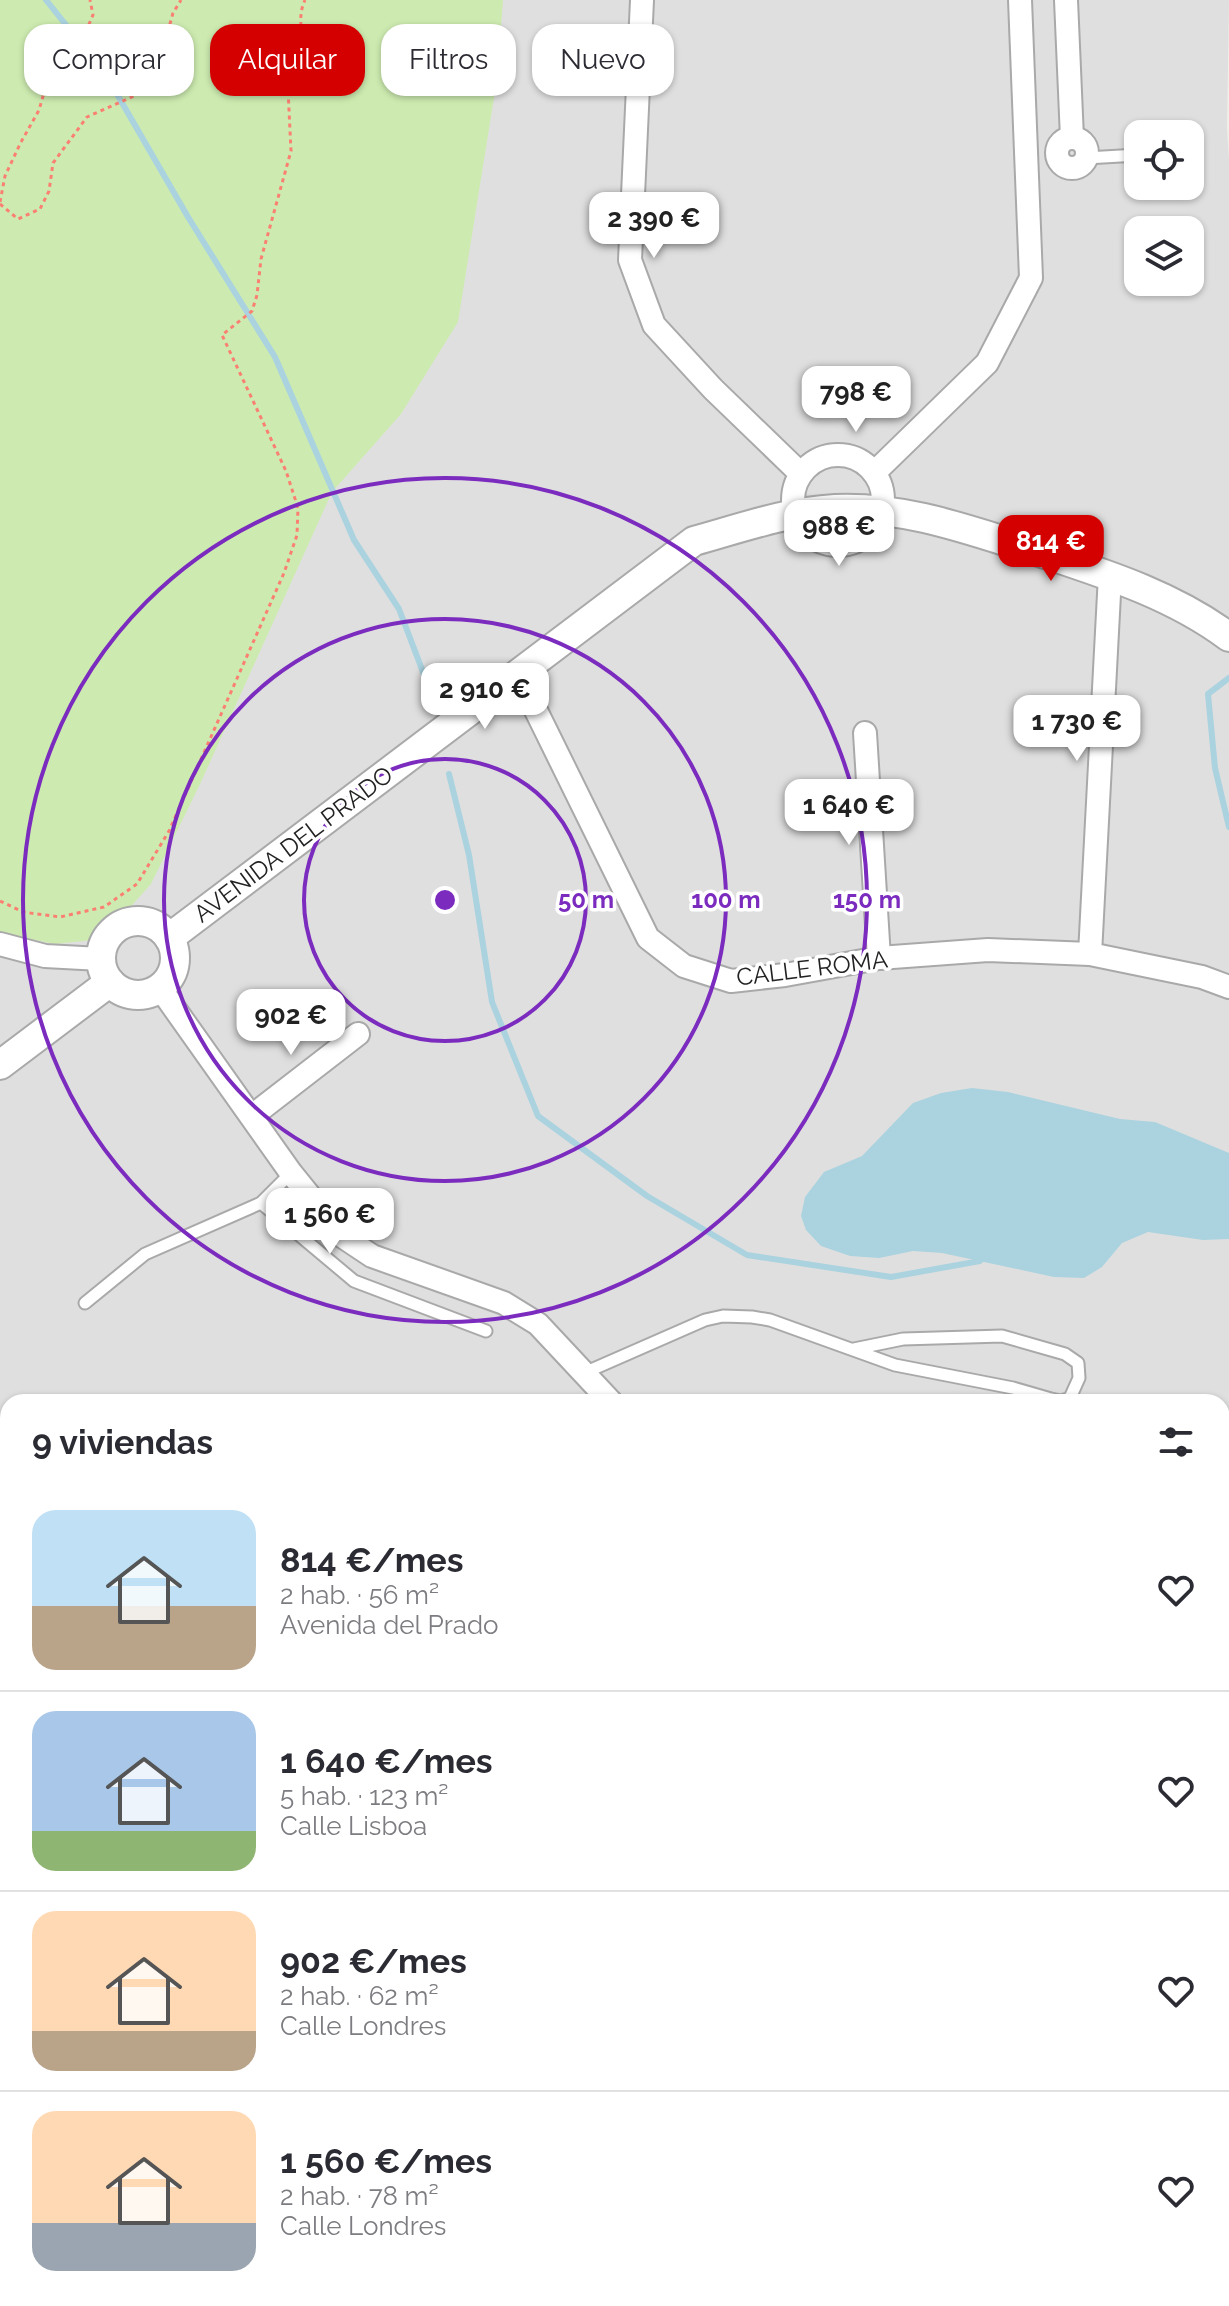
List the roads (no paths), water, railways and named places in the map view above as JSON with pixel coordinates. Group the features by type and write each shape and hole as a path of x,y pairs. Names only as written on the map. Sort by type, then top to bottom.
{"street":[{"path":"642,0 630,260 654,325 713,389 801,474"},
{"path":"874,473 987,363 1031,278 1020,0"},
{"path":"1066,0 1072,138 1078,139 1086,147 1086,158"},
{"path":"794,513 795,486 801,474 823,457 837,455 864,463 874,473 881,484 882,511"},
{"name":"AVENIDA DEL PRADO","path":"169,938 694,541 794,513 838,509 882,511 937,519 1110,575 1164,597 1229,637"},
{"path":"1090,954 1110,575"},
{"name":"CALLE ROMA","path":"518,674 648,938 684,966 731,981 879,958 988,950 1090,954 1202,977 1229,987"},
{"path":"865,733 879,958"},
{"path":"0,944 106,970 125,992 143,995 160,988 172,974 175,965 173,946 158,926 143,921 127,922 113,930 104,943 106,970"},
{"path":"0,1065 106,970"},
{"path":"160,988 291,1173 342,1236 372,1256 504,1303 538,1324 604,1394"},
{"path":"252,1116 358,1034"}],"lane":[{"path":"1086,158 1124,156"},
{"path":"85,1303 145,1254 261,1203 291,1173"},
{"path":"261,1203 354,1281 486,1331"},
{"path":"584,1373 686,1327 723,1316 770,1320 895,1365 1035,1394"},
{"path":"854,1349 903,1339 1002,1336 1065,1354 1078,1363 1079,1378 1072,1394"}],"water":[{"path":"972,1088 1008,1092 1120,1119 1155,1122 1229,1153 1229,1239 1203,1240 1148,1232 1122,1243 1102,1267 1084,1278 1054,1277 942,1253 913,1251 879,1258 850,1256 821,1246 806,1230 801,1216 805,1197 824,1172 862,1156 913,1103 941,1093"}],"waterway":[{"path":"46,0 106,75 188,217 275,357 354,540 399,609 426,680"},
{"path":"1229,678 1208,694 1215,768 1229,827"},
{"path":"449,774 469,855 492,1002 538,1116 647,1196 747,1255 891,1277 980,1261"}]}
